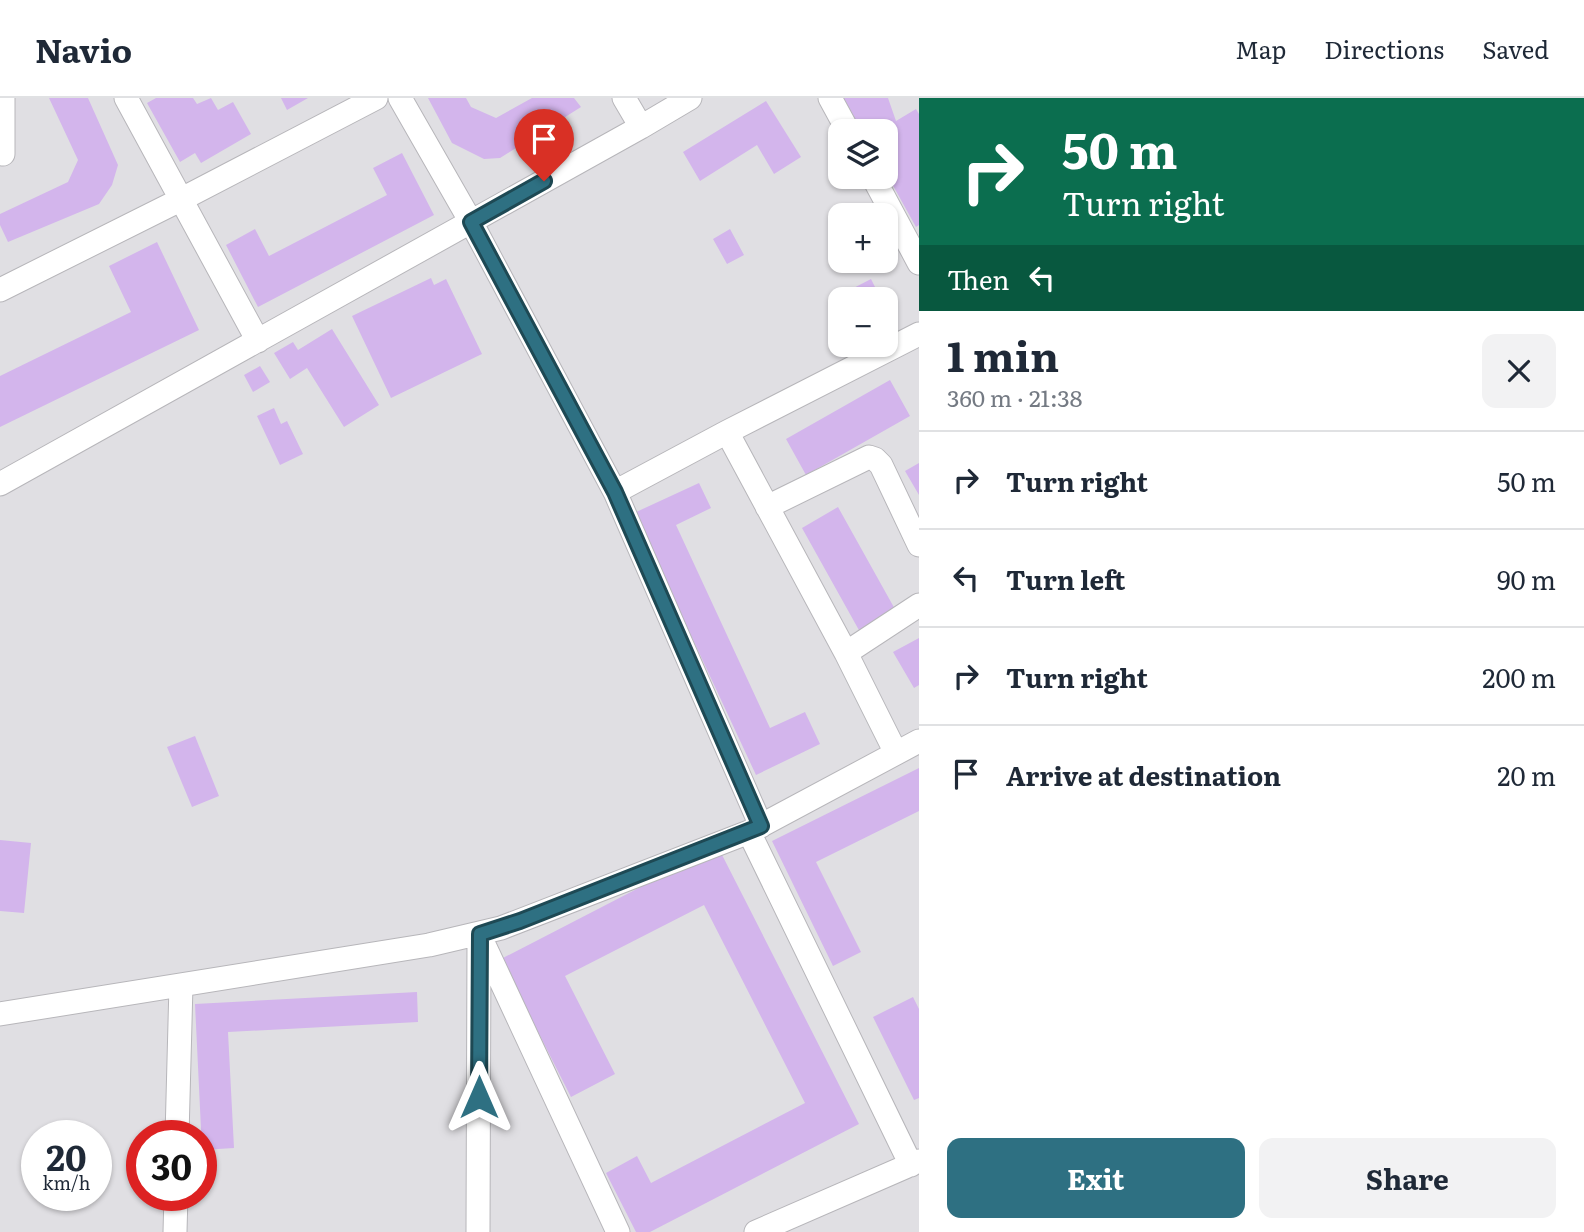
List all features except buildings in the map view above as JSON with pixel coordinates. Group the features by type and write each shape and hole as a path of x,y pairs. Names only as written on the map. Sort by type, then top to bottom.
{"street":[{"path":"3,154 4,98"},
{"path":"126,98 258,341"},
{"path":"0,290 376,98"},
{"path":"400,98 471,222 615,492 755,829 915,1163 756,1232"},
{"path":"624,98 641,127"},
{"path":"0,484 690,98"},
{"path":"830,98 841,119"},
{"path":"879,189 919,263"},
{"path":"615,492 919,334"},
{"path":"727,432 846,653 896,753"},
{"path":"767,507 869,457 881,465 919,545"},
{"path":"846,653 919,605"},
{"path":"0,1014 429,945 480,934 520,921 755,829 919,741"},
{"path":"478,1232 480,934"},
{"path":"480,934 618,1232"},
{"path":"177,1120 181,985"},
{"path":"175,1232 176,1211"}],"route":[{"path":"479,1097 480,934 520,921 761,826 615,492 471,222 544,181"}]}
